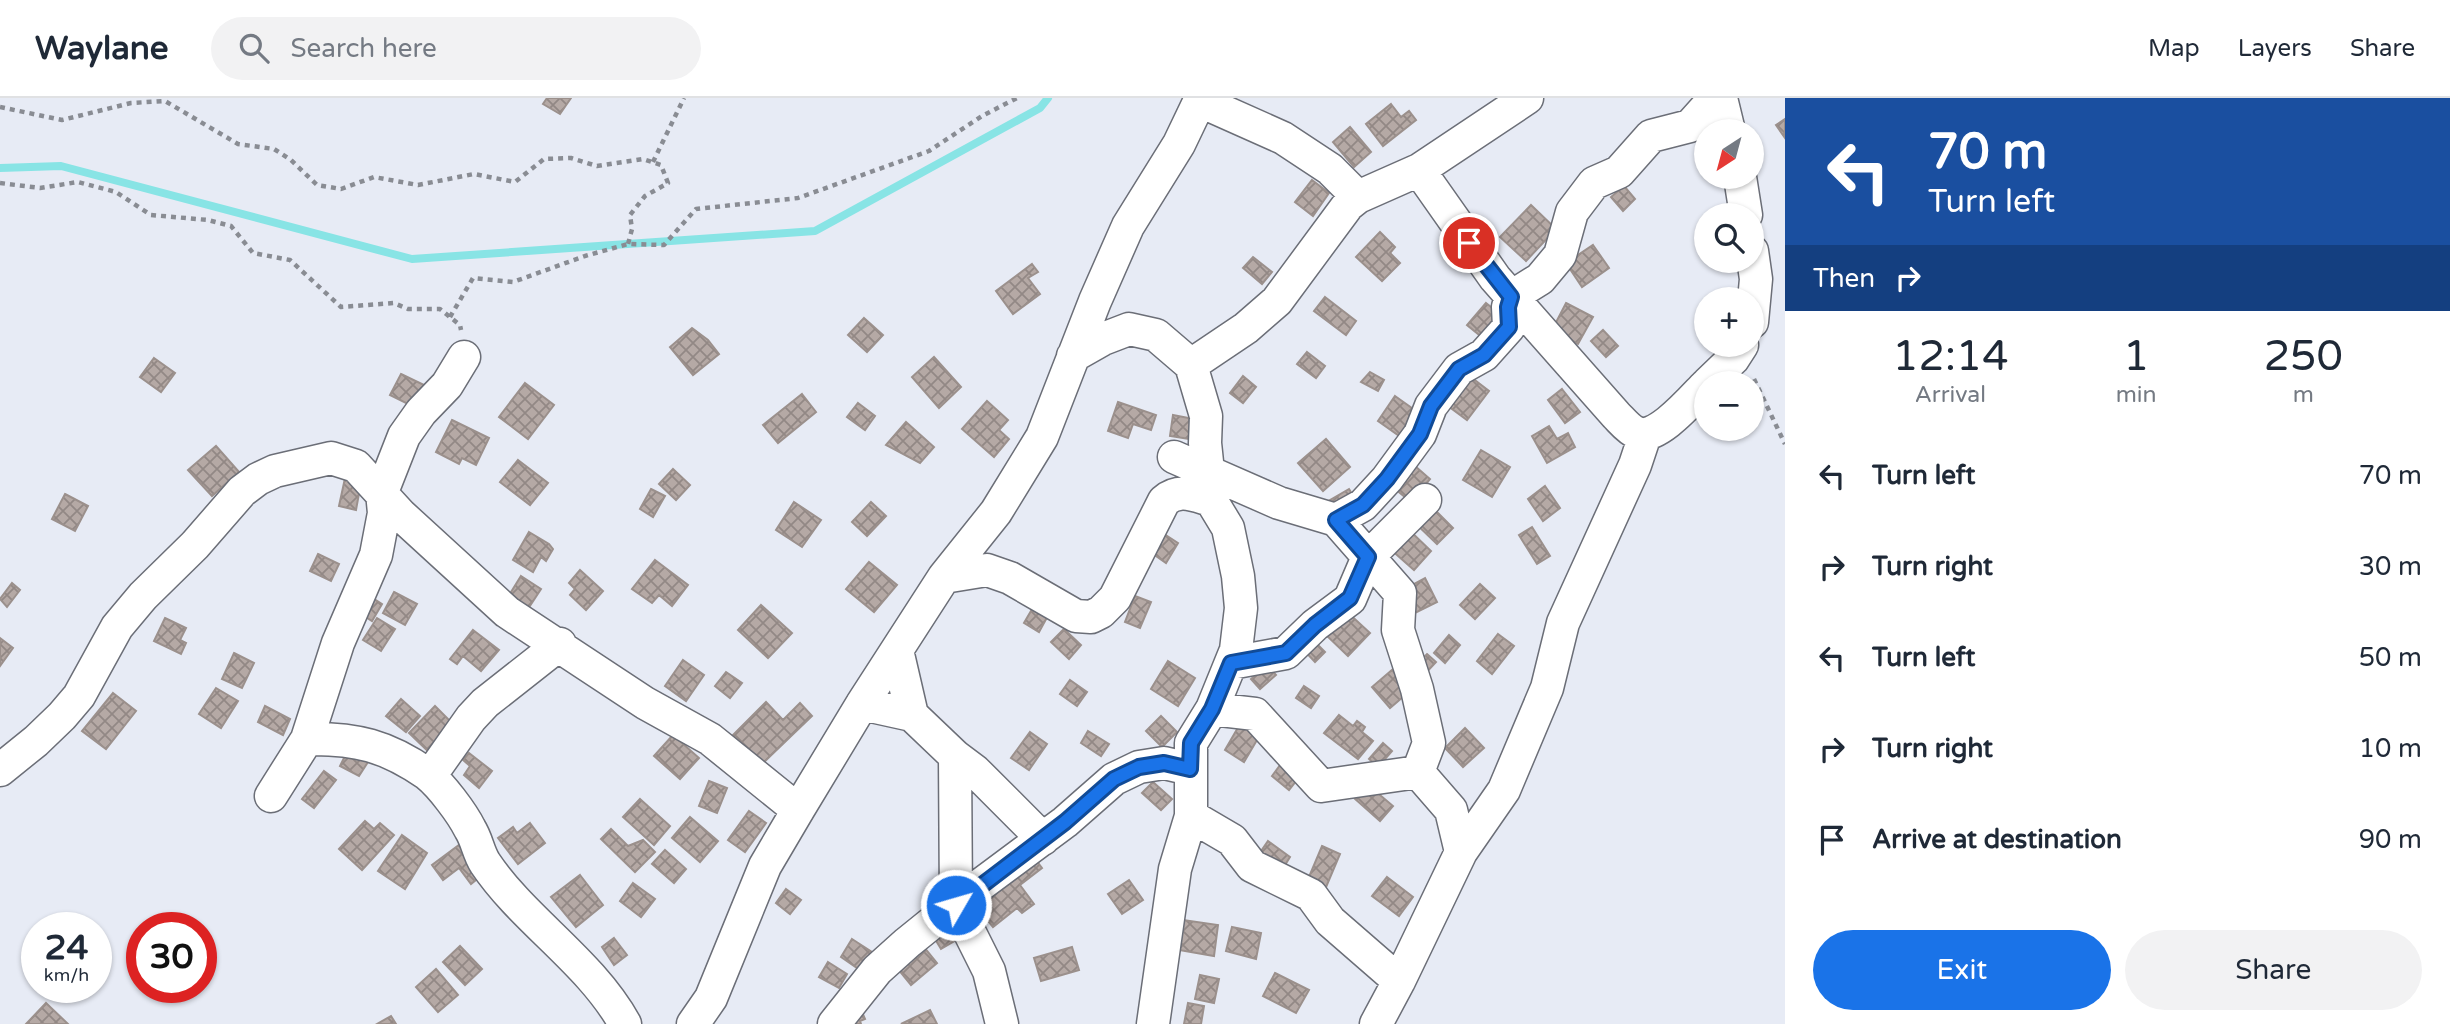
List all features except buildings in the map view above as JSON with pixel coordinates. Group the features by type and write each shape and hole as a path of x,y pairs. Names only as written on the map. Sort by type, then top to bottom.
{"street":[{"path":"1191,365 1246,328 1277,301 1348,205 1357,197 1419,170 1527,98"},
{"path":"1336,520 1363,505 1387,479 1420,434 1431,406 1459,369 1484,355 1509,327 1508,307 1511,297 1540,279 1560,255 1572,212 1594,183 1619,172 1651,136 1690,126 1715,98"},
{"path":"1721,98 1726,119"},
{"path":"693,1024 710,998 765,866 798,810 944,577 996,512 1042,437 1128,226 1178,144 1200,99 1283,138 1330,169 1357,197"},
{"path":"1419,170 1494,278 1616,415 1636,433 1645,435 1658,431 1694,396"},
{"path":"1073,356 1103,339 1129,329 1156,335 1191,365 1206,416 1210,486 1228,528 1238,576 1241,608 1236,650 1212,709 1191,743 1191,816 1175,869 1153,1024"},
{"path":"271,796 307,738 338,643 376,555 384,513 382,492 404,436 421,412 447,384 464,356"},
{"path":"1721,371 1734,357"},
{"path":"1376,1024 1461,852 1504,790 1522,751 1547,688 1563,623 1635,465 1645,435"},
{"path":"1174,457 1210,486 1336,520 1400,593 1398,630 1417,689 1429,743 1418,772"},
{"path":"0,770 62,716 79,696 117,627 242,491 275,471 331,458 356,466 401,514 507,612 560,644 645,703 710,739 798,810"},
{"path":"944,577 987,570 1010,578 1076,616 1091,617 1101,612 1115,598 1164,501 1172,494 1210,486"},
{"path":"1231,663 1286,653 1315,625 1350,598 1368,557 1426,499"},
{"path":"430,776 471,718 485,703 560,644"},
{"path":"897,650 912,715"},
{"path":"862,704 912,715 975,771 1043,839"},
{"path":"1212,709 1255,714 1321,786 1418,772"},
{"path":"307,738 350,739 373,746 397,756 430,776 471,830 478,850 500,882 611,998 625,1024"},
{"path":"955,756 956,905 989,971 1002,1024"},
{"path":"834,1024 877,970 1043,839 1114,779 1139,767 1164,763 1190,769"},
{"path":"1418,772 1451,810 1461,852"},
{"path":"1191,816 1232,840 1252,866 1311,895 1330,921 1399,981"}],"path":[{"path":"653,162 684,98"},
{"path":"450,317 473,278 513,282 628,244 664,246 696,209 798,198 929,151 982,116 1017,98"},
{"path":"0,107 62,120 131,103 167,99 238,144 274,149 291,159 317,185 341,189 374,177 418,185 474,174 515,182 544,159 571,158 597,166 643,159 661,165 668,183 645,196 629,215 632,229 628,244"},
{"path":"0,183 40,188 78,182 116,192 151,215 208,220 231,226 253,253 290,260 341,307 394,303 408,309 440,309 460,325 464,356"},
{"path":"1764,401 1785,444"}],"waterway":[{"path":"0,168 61,166 412,259 815,231 1040,108 1048,98"}],"route":[{"path":"956,905 1065,822 1114,779 1139,767 1164,763 1190,769 1191,743 1202,729 1231,663 1286,653 1315,625 1350,598 1368,557 1336,520 1363,505 1387,479 1420,434 1431,406 1459,369 1484,355 1509,327 1508,307 1511,297 1469,243"}]}
